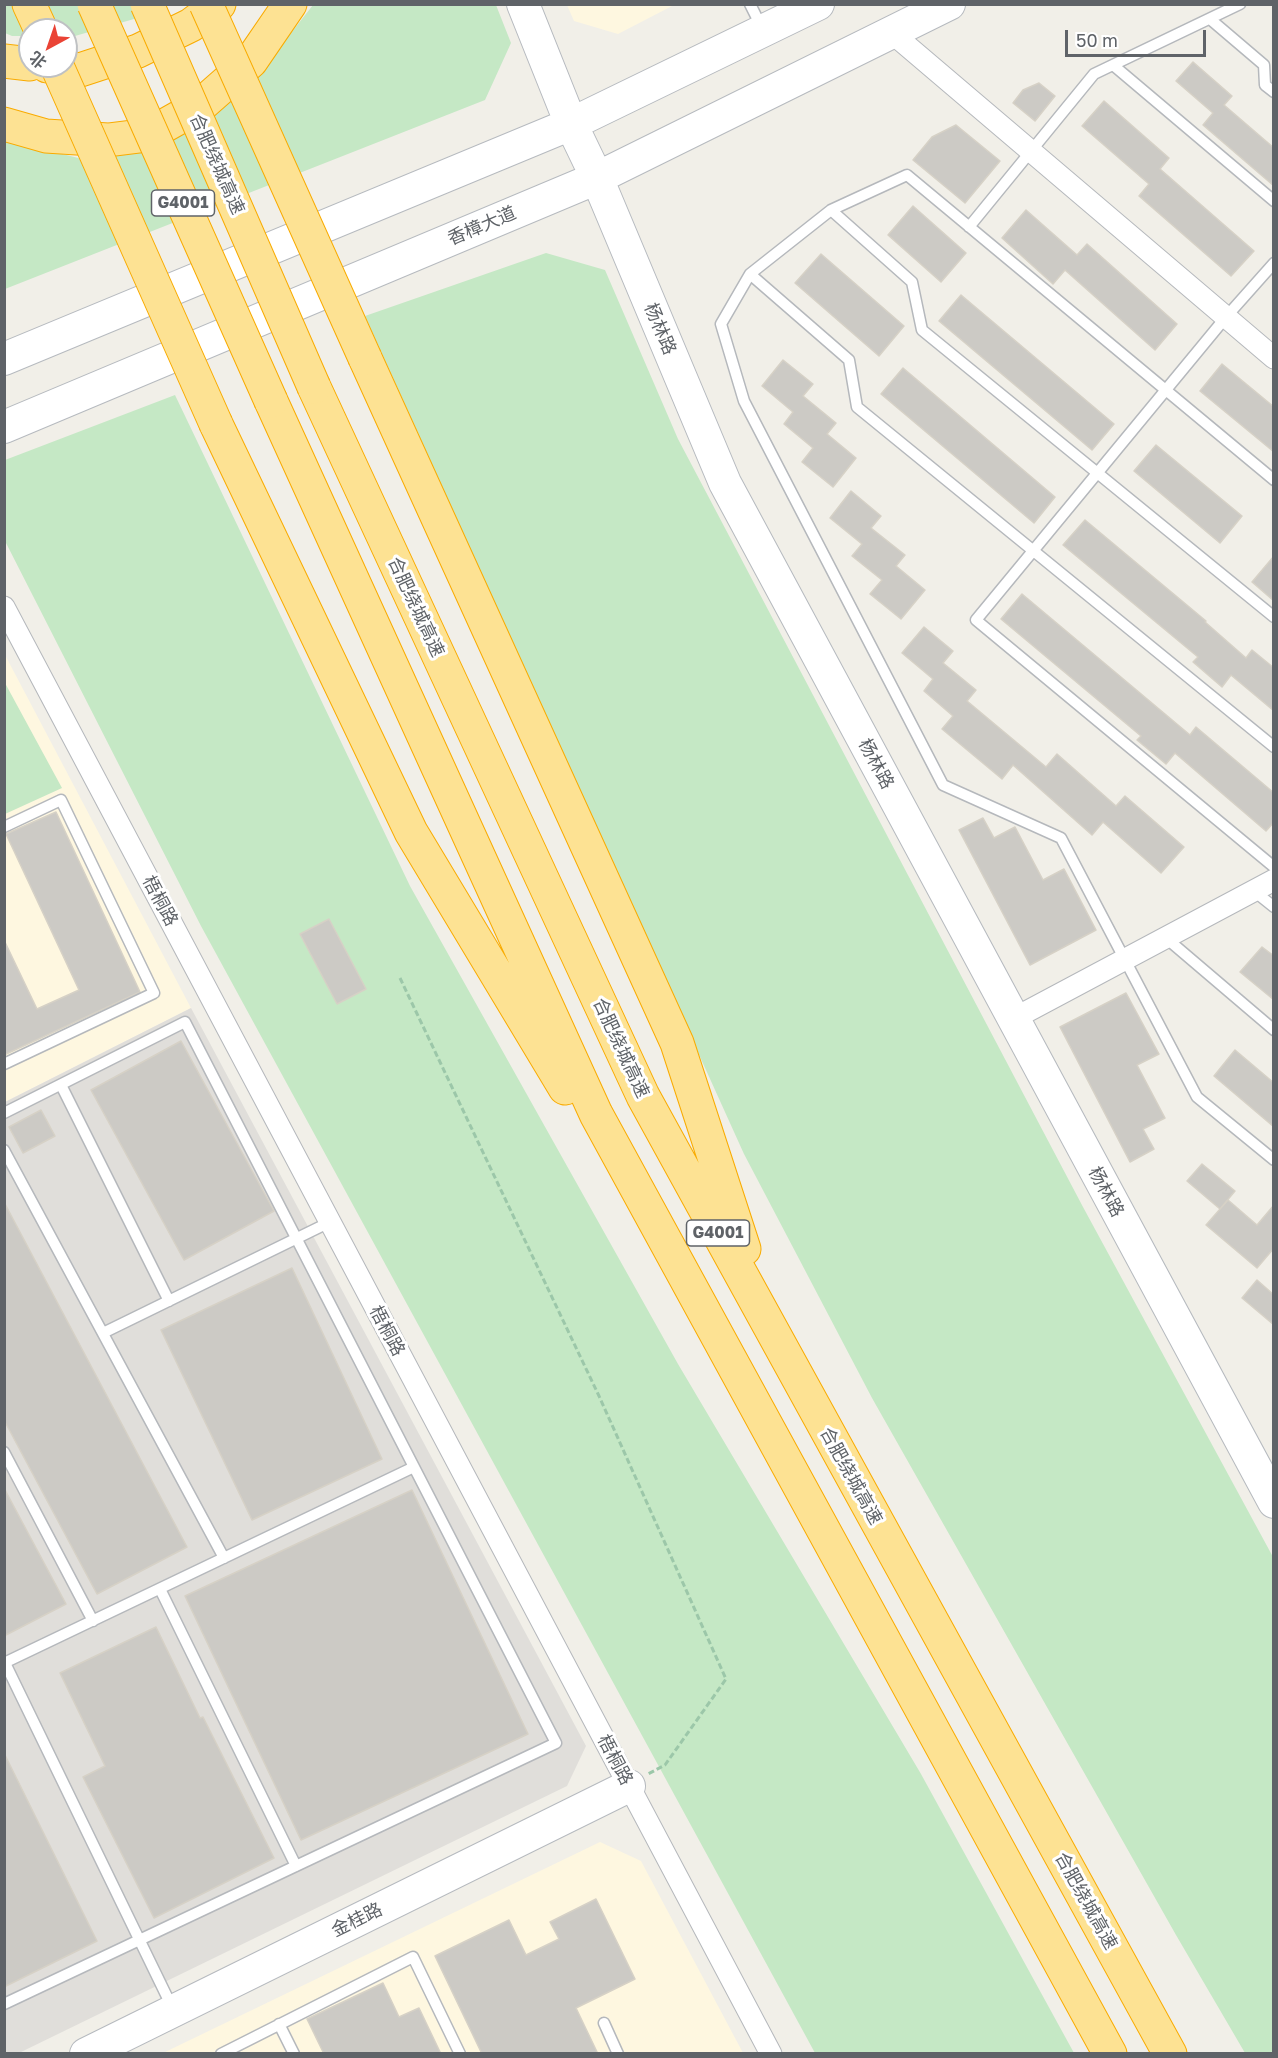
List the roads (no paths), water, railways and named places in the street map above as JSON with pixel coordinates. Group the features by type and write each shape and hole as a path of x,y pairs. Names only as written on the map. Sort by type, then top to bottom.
{"highway":[{"path":"29,4 35,18"},
{"name":"G4001","path":"94,4 271,401 596,1114 1110,2054"},
{"name":"合肥绕城高速","path":"147,4 314,387 643,1096 1170,2054"},
{"path":"206,4 677,1044 768,1325"},
{"path":"78,70 138,51 191,25 219,4"},
{"path":"4,124 46,136 108,140 148,135 201,105 251,61 290,4"},
{"path":"62,78 216,424 411,832 721,1343"}],"street":[{"name":"杨林路","path":"523,4 571,124 597,178 725,483 1274,1502"},
{"path":"4,359 571,124 757,18 818,4"},
{"name":"香樟大道","path":"4,427 597,178 949,4"},
{"path":"892,33 1274,358"},
{"name":"梧桐路","path":"4,607 771,2054"},
{"path":"1013,1019 1274,880"},
{"name":"金桂路","path":"86,2054 628,1786"}],"lane":[{"path":"969,227 1094,74 1240,4"},
{"path":"1210,19 1264,65 1265,85 1274,92"},
{"path":"1113,65 1274,201"},
{"path":"1274,480 907,175 831,210 750,274 721,324 744,400 943,784 1061,838 1197,1097 1274,1160"},
{"path":"831,210 912,282 922,330 1274,617"},
{"path":"1274,263 1226,317 976,620 1274,867"},
{"path":"750,274 849,360 857,407 1274,747"},
{"path":"4,827 61,800 154,993 4,1064"},
{"path":"1254,891 1274,907"},
{"path":"1166,938 1274,1030"},
{"path":"4,1113 185,1022 556,1743 4,2004"},
{"path":"61,1084 169,1301"},
{"path":"4,1150 224,1558"},
{"path":"103,1333 330,1222"},
{"path":"4,1452 93,1621"},
{"path":"174,2010 5,1663 414,1467"},
{"path":"160,1588 296,1866"},
{"path":"221,2054 413,1957 460,2054"},
{"path":"604,2023 618,2054"},
{"path":"279,2024 294,2054"}]}
